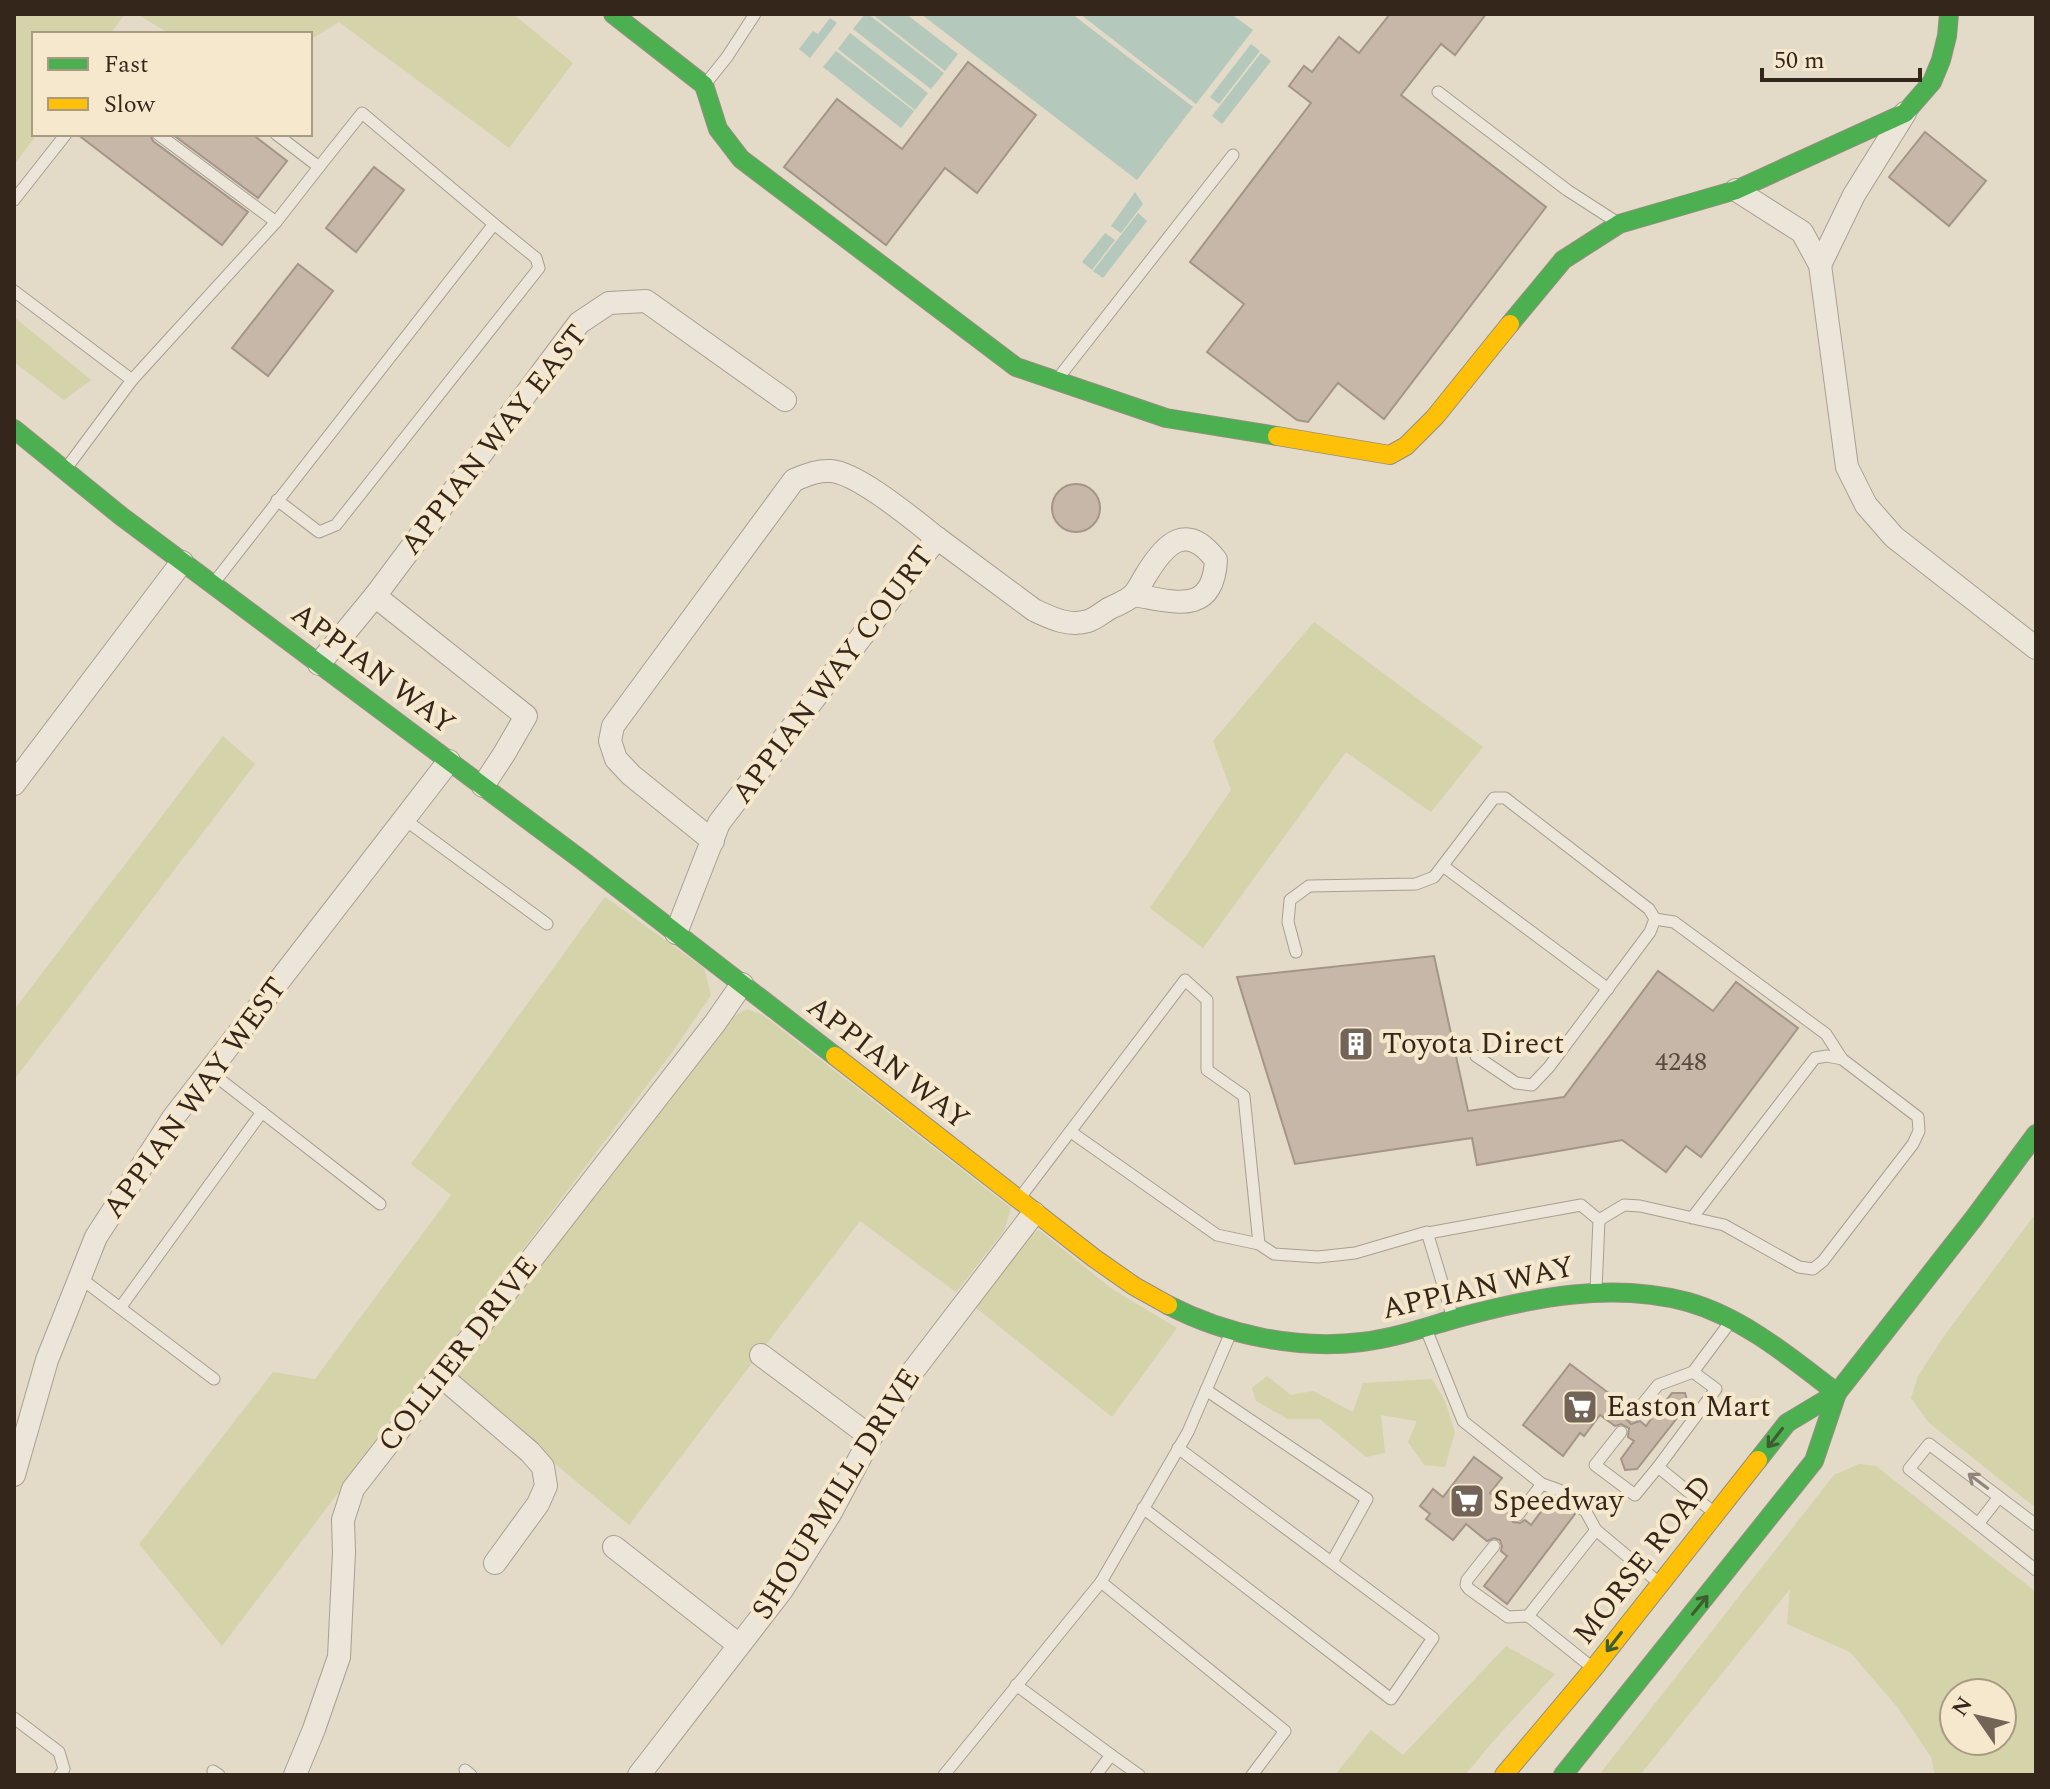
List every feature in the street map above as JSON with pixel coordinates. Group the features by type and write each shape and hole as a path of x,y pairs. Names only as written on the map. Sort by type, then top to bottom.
{"street":[{"path":"1820,265 1854,195 1905,113 1932,82 1947,36 1949,14"},
{"path":"617,16 704,85 718,129 741,159 1016,367 1166,418 1390,455 1406,446 1435,417 1563,260 1619,224 1736,190 1905,113"},
{"path":"1736,190 1802,232 1820,265 1847,467 1866,505 1894,537 2036,648"},
{"name":"APPIAN WAY EAST","path":"319,664 375,596 579,323 609,303 646,301 785,400"},
{"name":"APPIAN WAY","path":"14,429 182,562 676,933 1026,1207 1147,1294 1187,1314 1232,1330 1275,1340 1323,1345 1365,1342 1523,1301 1596,1290 1665,1296 1732,1320 1837,1393"},
{"path":"713,841 631,775 616,759 610,741 613,726 794,480 814,472 834,471 866,485 937,538"},
{"name":"APPIAN WAY COURT","path":"676,933 719,823 937,538 1034,610 1060,621 1088,621 1133,595"},
{"path":"14,784 182,562"},
{"path":"375,596 526,716 483,786"},
{"name":"APPIAN WAY WEST","path":"14,1475 21,1422 96,1237 173,1118 449,761"},
{"name":"COLLIER DRIVE","path":"295,1775 339,1657 343,1520 353,1489 715,1023 742,984"},
{"name":"MORSE ROAD","path":"1563,1775 1814,1461 1837,1393 2036,1134"},
{"name":"SHOUPMILL DRIVE","path":"639,1775 782,1590 913,1371 1026,1207"},
{"path":"761,1355 871,1437"},
{"path":"441,1376 530,1452 543,1467 546,1486 538,1504 495,1563"},
{"name":"MORSE ROAD","path":"1504,1775 1594,1668 1787,1423 1837,1393"},
{"path":"614,1547 739,1645"}],"lane":[{"path":"704,85 755,14"},
{"path":"1438,92 1567,190 1619,224"},
{"path":"65,471 132,380 276,222 362,113 536,258 539,268 336,525 319,532 277,500"},
{"path":"14,200 64,136"},
{"path":"161,136 276,222"},
{"path":"279,136 319,167"},
{"path":"1056,381 1233,155"},
{"path":"212,584 494,224"},
{"path":"14,291 132,380"},
{"path":"1296,952 1288,922 1290,900 1309,886 1416,884 1434,877 1494,798 1505,798 1649,909 1655,919"},
{"path":"404,819 547,924"},
{"path":"1443,866 1608,989"},
{"path":"1476,1056 1516,1083 1532,1085 1608,989 1650,932 1655,919"},
{"path":"1599,1220 1624,1205 1724,1225 1799,1267 1813,1269 1823,1261 1913,1144 1919,1131 1918,1117 1842,1059 1826,1034 1674,922 1655,919"},
{"path":"1026,1207 1071,1132 1185,980 1207,1000 1207,1070 1244,1096 1259,1244"},
{"path":"1692,1218 1815,1058 1827,1056 1842,1059"},
{"path":"209,1071 380,1204"},
{"path":"120,1308 262,1112"},
{"path":"1071,1132 1217,1235 1259,1244 1274,1254 1318,1257 1355,1253 1427,1232 1581,1205 1599,1220"},
{"path":"1596,1290 1599,1220"},
{"path":"1428,1233 1454,1320"},
{"path":"79,1277 214,1379"},
{"path":"1633,1416 1658,1385 1693,1372 1732,1320"},
{"path":"1426,1328 1463,1421 1542,1484 1559,1490 1586,1512 1596,1530 1660,1584"},
{"path":"944,1775 1101,1582 1178,1448 1232,1330"},
{"path":"1621,1432 1595,1465 1635,1495 1716,1389 1693,1372"},
{"path":"1206,1390 1367,1499 1332,1562"},
{"path":"1647,1399 1660,1409"},
{"path":"1675,1421 1686,1429"},
{"path":"2036,1525 1929,1444 1909,1469 2036,1570"},
{"path":"1143,1508 1391,1699 1433,1638 1178,1448"},
{"path":"1653,1449 1661,1462 1715,1514"},
{"path":"1518,1515 1542,1484"},
{"path":"1978,1524 1999,1497"},
{"path":"1528,1616 1596,1530"},
{"path":"1494,1546 1466,1585 1508,1617 1528,1616 1594,1668"},
{"path":"1101,1582 1285,1731 1252,1775"},
{"path":"1016,1685 1139,1775"},
{"path":"14,1718 59,1752 64,1769 60,1775"},
{"path":"1096,1775 1111,1755"}],"green space":[{"path":"14,14 125,14 112,32 32,32 32,136 36,136 14,165"},
{"path":"137,14 513,14 573,63 509,148 339,22 312,39 312,32 167,32"},
{"path":"14,317 91,380 64,400 14,362"},
{"path":"1314,622 1483,747 1431,812 1346,752 1203,948 1150,908 1231,790 1213,741"},
{"path":"223,736 255,764 14,1080 14,1010"},
{"path":"605,897 704,968 711,995 673,1051 222,1646 139,1544 273,1372 315,1379 451,1195 411,1164"},
{"path":"747,1009 763,1015 1011,1208 1004,1231 956,1292 860,1221 629,1525 450,1377 734,1016"},
{"path":"2036,1213 2036,1508 1929,1423 1911,1398 1918,1376 1944,1336"},
{"path":"1039,1230 1112,1289 1177,1328 1112,1417 974,1306 1025,1239"},
{"path":"1267,1376 1291,1395 1313,1391 1353,1412 1363,1383 1432,1379 1445,1401 1455,1432 1445,1467 1424,1465 1408,1442 1417,1421 1381,1415 1385,1453 1366,1457 1320,1419 1288,1419 1256,1401 1252,1388"},
{"path":"1859,1464 1876,1466 2036,1592 2036,1775 1935,1775 1931,1757 1898,1708 1850,1652 1787,1624 1790,1589 1640,1775 1599,1775 1834,1475"},
{"path":"1506,1646 1555,1674 1465,1775 1335,1775 1371,1730 1403,1755"}],"shaded area":[{"path":"865,14 944,73 931,89 853,29"},
{"path":"872,14 906,14 958,54 945,71"},
{"path":"921,14 1072,14 1193,107 1137,180"},
{"path":"1080,14 1231,14 1253,30 1196,104"},
{"path":"830,18 837,23 810,58 799,49 813,31 818,34"},
{"path":"850,33 928,93 915,110 838,49"},
{"path":"1251,44 1260,51 1219,104 1210,97"},
{"path":"836,51 914,111 901,128 823,67"},
{"path":"1261,53 1271,61 1222,124 1212,116"},
{"path":"1135,192 1143,204 1121,233 1111,226"},
{"path":"1138,213 1147,221 1103,278 1093,271"},
{"path":"1105,233 1115,240 1092,270 1082,262"}],"building":[{"path":"1390,14 1486,14 1455,55 1441,44 1401,95 1546,207 1384,419 1338,383 1308,422 1297,420 1207,352 1244,304 1190,262 1311,103 1289,86 1304,66 1312,72 1339,37 1359,53"},
{"path":"968,62 1036,115 977,193 945,168 886,245 784,167 837,99 902,149"},
{"path":"1925,132 1986,181 1949,226 1889,177"},
{"path":"80,136 151,136 153,141 248,212 222,245"},
{"path":"175,136 255,136 287,161 258,198"},
{"path":"374,167 404,190 356,252 326,228"},
{"path":"298,264 333,291 268,376 232,348"},
{"path":"1076,484 1093,491 1100,508 1093,525 1076,532 1059,525 1052,508 1059,491"},
{"path":"1434,956 1468,1111 1564,1097 1658,971 1713,1011 1736,982 1798,1028 1701,1157 1686,1146 1666,1172 1622,1140 1477,1165 1472,1138 1295,1164 1237,977"},
{"path":"1570,1364 1614,1397 1612,1399 1626,1411 1625,1418 1631,1424 1640,1421 1646,1426 1654,1415 1664,1416 1668,1409 1665,1402 1672,1393 1685,1393 1688,1404 1637,1469 1625,1470 1621,1459 1634,1441 1628,1437 1629,1428 1621,1424 1615,1426 1600,1415 1584,1436 1580,1433 1563,1456 1523,1425"},
{"path":"1474,1457 1502,1478 1490,1493 1511,1510 1513,1522 1525,1520 1531,1525 1552,1497 1575,1514 1507,1604 1484,1586 1507,1556 1501,1551 1500,1540 1494,1538 1487,1541 1466,1524 1453,1540 1426,1519 1430,1514 1420,1506 1433,1489 1443,1497"}],"traffic: fast":[{"path":"613,14 704,85 718,129 741,159 1016,367 1166,418 1277,436"},
{"path":"1510,324 1563,260 1619,224 1736,190 1905,113 1932,82 1941,60 1949,14"},
{"path":"14,429 121,516 583,861 835,1056"},
{"path":"1758,1460 1787,1423 1837,1393 2036,1134"},
{"path":"1168,1305 1214,1325 1262,1338 1337,1344 1387,1338 1545,1298 1602,1293 1659,1296 1688,1302 1728,1318 1766,1340 1837,1393"},
{"path":"1563,1775 1814,1461 1837,1393"}],"traffic: slow":[{"path":"1277,436 1390,455 1406,446 1435,417 1510,324"},
{"path":"835,1056 1094,1258 1168,1305"},
{"path":"1504,1775 1594,1668 1758,1460"}],"place":[{"name":"Toyota Direct","path":"1356,1044"},
{"name":"Easton Mart","path":"1580,1407"},
{"name":"Speedway","path":"1467,1501"}]}
